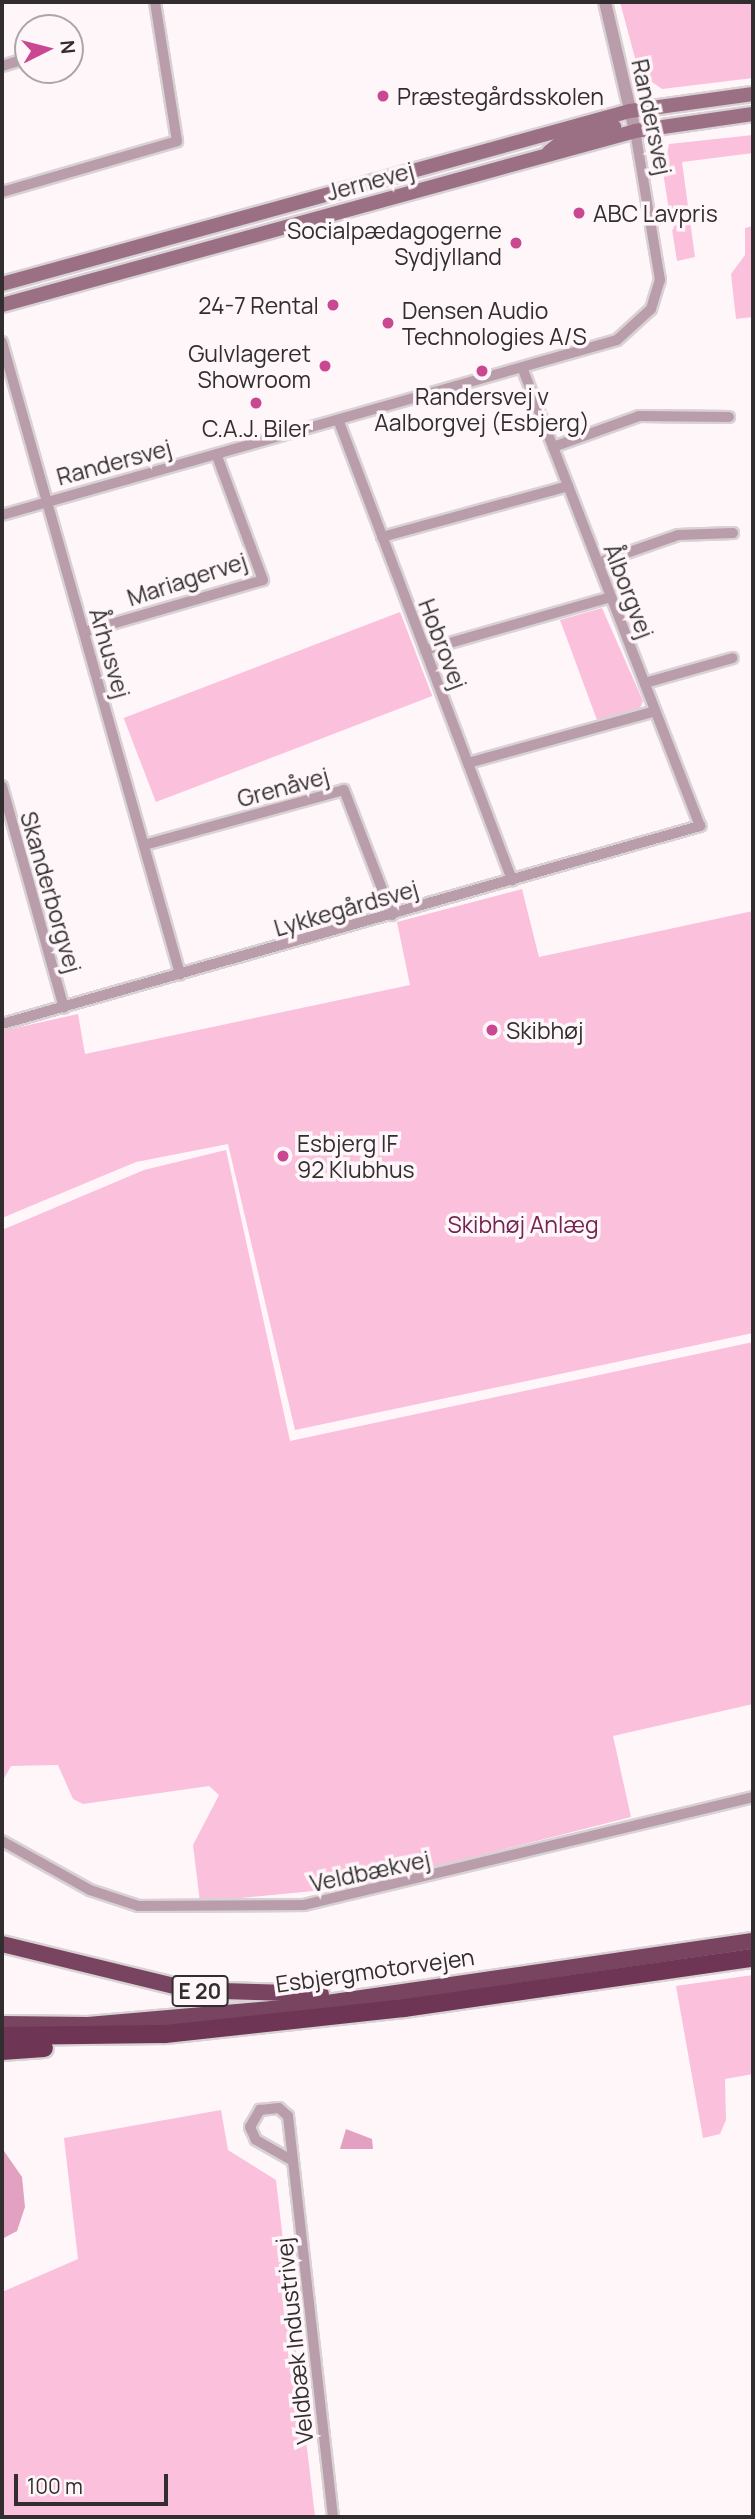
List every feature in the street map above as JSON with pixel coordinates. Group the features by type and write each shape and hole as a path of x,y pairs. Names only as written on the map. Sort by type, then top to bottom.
{"highway":[{"name":"Esbjergmotorvejen","path":"2,2024 160,2021 404,1991 753,1941"},
{"name":"E 20","path":"2,1944 190,1990 293,1996 404,1991"},
{"name":"Esbjergmotorvejen","path":"2,2036 165,2034 416,2007 753,1958"},
{"path":"2,2051 165,2034"}],"main road":[{"name":"Jernevej","path":"2,285 631,111 753,94"},
{"path":"635,131 644,117 726,98"},
{"path":"542,157 564,140 623,125 631,111"},
{"name":"Jernevej","path":"2,305 635,131 753,114"},
{"path":"2,294 61,278 78,263"}],"street":[{"path":"2,192 177,141 155,2"},
{"name":"Randersvej","path":"2,516 339,422 617,340 651,309 661,265 631,111 605,2"},
{"name":"Århusvej","path":"2,342 180,974"},
{"name":"Ålborgvej","path":"523,369 700,826"},
{"path":"553,446 639,416 729,417"},
{"name":"Hobrovej","path":"339,422 512,880"},
{"name":"Mariagervej","path":"84,632 263,580 216,456"},
{"path":"383,537 568,486"},
{"path":"598,563 678,535 733,533"},
{"path":"425,650 611,597"},
{"path":"645,683 733,658"},
{"path":"468,763 655,711"},
{"name":"Skanderborgvej","path":"2,786 64,1008"},
{"name":"Grenåvej","path":"144,845 344,790 391,915"},
{"name":"Lykkegårdsvej","path":"2,1024 700,826"},
{"name":"Veldbækvej","path":"2,1841 90,1890 138,1906 304,1905 753,1797"},
{"name":"Veldbæk Industrivej","path":"293,2161 256,2140 250,2127 260,2110 286,2112 293,2161 333,2517"}],"green space":[{"path":"620,2 753,2 753,78 662,89 639,73"},
{"path":"753,135 753,153 682,162 695,257 677,261 663,172 669,144"},
{"path":"753,226 753,317 736,319 731,274 745,255 745,228"},
{"path":"602,608 643,701 640,708 597,720 560,620"},
{"path":"400,612 432,696 156,802 124,718"},
{"name":"Skibhøj Anlæg","path":"522,889 539,957 753,911 753,1333 295,1430 228,1144 136,1162 2,1218 2,1031 78,1014 85,1054 410,985 397,922"},
{"path":"226,1150 290,1441 753,1342 753,1704 613,1736 631,1817 355,1887 200,1902 193,1845 219,1795 209,1786 83,1804 73,1799 58,1765 11,1766 2,1782 2,1230 144,1170"},
{"path":"753,1975 753,2074 725,2079 726,2120 720,2134 703,2138 676,1986"},
{"path":"221,2110 228,2150 276,2180 315,2517 2,2517 2,2292 78,2259 64,2138"}],"shaded area":[{"path":"346,2129 372,2139 373,2149 340,2149"},
{"path":"2,2148 22,2177 25,2207 17,2231 2,2239"}],"place":[{"name":"Præstegårdsskolen","path":"383,96"},
{"name":"ABC Lavpris","path":"579,213"},
{"name":"Socialpædagogerne Sydjylland","path":"516,243"},
{"name":"24-7 Rental","path":"333,305"},
{"name":"Densen Audio Technologies A/S","path":"388,323"},
{"name":"Gulvlageret Showroom","path":"325,366"},
{"name":"Randersvej v Aalborgvej (Esbjerg)","path":"482,371"},
{"name":"C.A.J. Biler","path":"256,403"},
{"name":"Skibhøj","path":"492,1030"},
{"name":"Esbjerg IF 92 Klubhus","path":"283,1156"}]}
